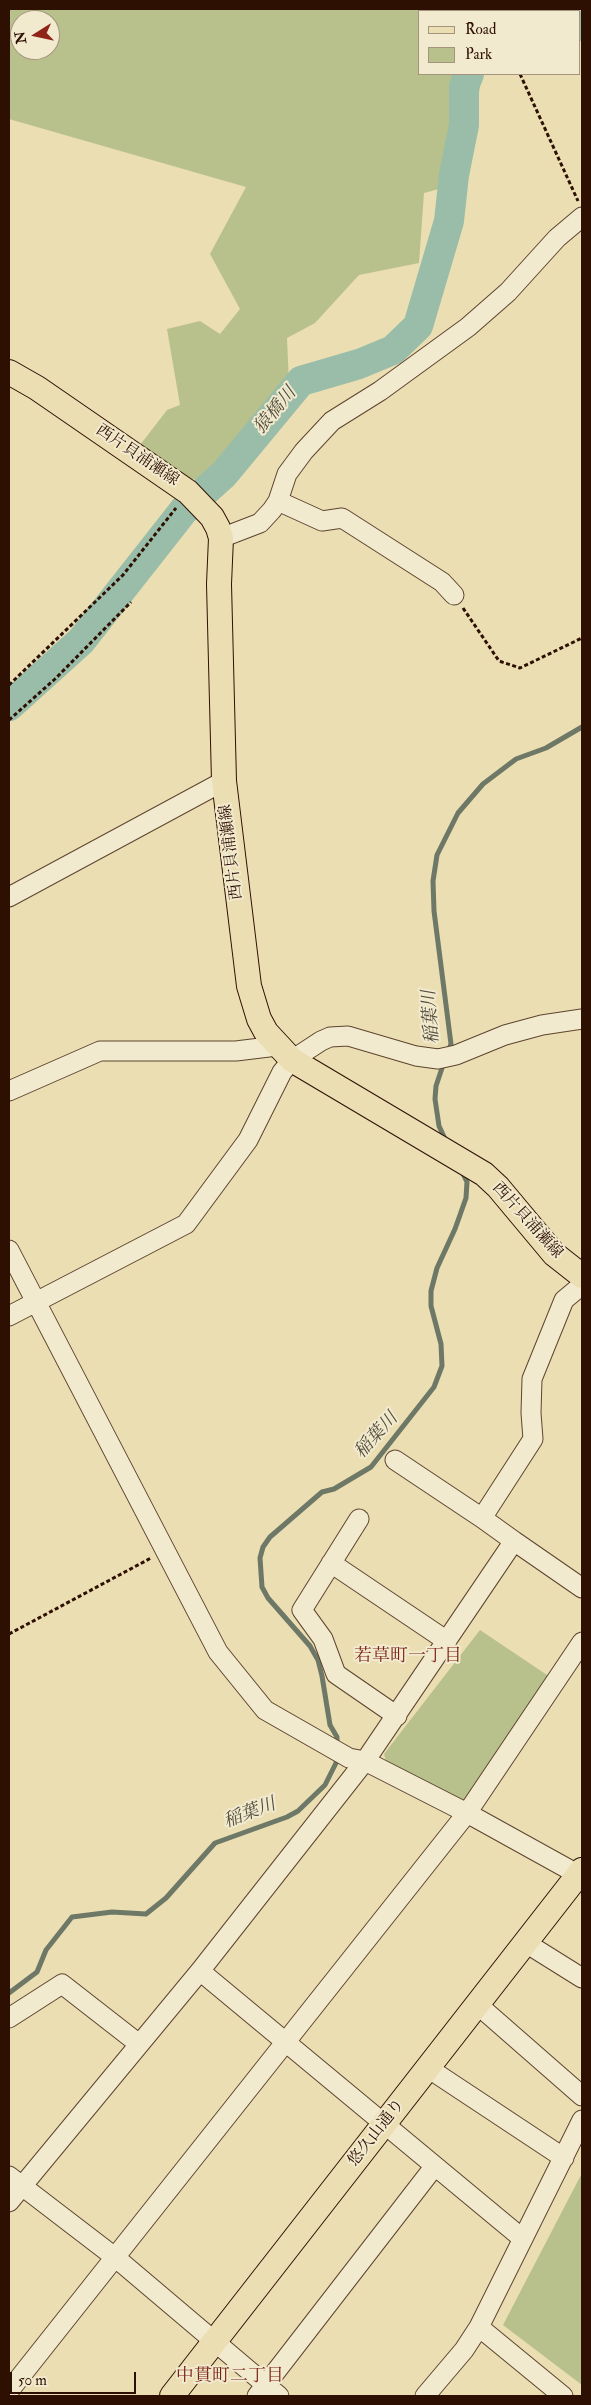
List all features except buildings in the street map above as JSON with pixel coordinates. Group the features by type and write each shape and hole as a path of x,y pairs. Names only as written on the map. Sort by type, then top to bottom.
{"main road":[{"name":"西片貝浦瀬線","path":"9,372 37,388 188,492 212,517 221,538 219,584 224,781 249,986 259,1019 266,1032 285,1053 484,1174 498,1187 554,1254 582,1276"},
{"name":"悠久山通り","path":"172,2396 580,1872"}],"street":[{"path":"221,538 260,523 278,501 287,474 304,451 332,421 380,391 468,326 508,292 581,211"},
{"path":"278,501 322,521 342,518 442,582 454,595"},
{"path":"9,897 224,781"},
{"path":"9,1091 100,1051 285,1053 330,1037 348,1036 416,1056 438,1058 456,1055 505,1035 542,1024 582,1019"},
{"path":"9,1316 186,1224 248,1140 282,1072 285,1053"},
{"path":"9,1250 218,1652 265,1710 329,1746 467,1813 580,1872"},
{"path":"482,1518 534,1439 531,1413 532,1379 564,1300 582,1285"},
{"path":"395,1460 582,1588"},
{"path":"358,1519 302,1610 324,1638 336,1674 397,1716"},
{"path":"9,2202 15,2181 139,2044 200,1971 357,1760 397,1716 514,1541"},
{"path":"331,1563 447,1640"},
{"path":"9,2392 116,2258 284,2041 467,1813 582,1642"},
{"path":"526,1943 582,1978"},
{"path":"200,1971 523,2239"},
{"path":"9,2018 62,1984 139,2044"},
{"path":"478,2005 582,2096"},
{"path":"428,2068 564,2158"},
{"path":"426,2396 464,2350 479,2326 582,2120"},
{"path":"15,2181 116,2258 214,2343 267,2393 434,2167"},
{"path":"479,2326 563,2396"}],"path":[{"path":"520,75 581,211"},
{"path":"9,685 123,575 188,492"},
{"path":"454,595 499,661 520,668 582,638"},
{"path":"9,720 56,679 131,602"},
{"path":"9,1634 165,1551"}],"green space":[{"path":"9,9 494,9 418,10 418,75 482,75 465,182 424,193 419,263 359,275 315,323 287,338 289,384 205,481 183,478 137,449 167,410 180,405 167,329 200,321 220,334 240,309 210,254 246,187 9,119"},
{"path":"480,1630 550,1677 465,1803 387,1765 384,1754"},
{"path":"582,2173 582,2385 503,2325"}],"waterway":[{"name":"猿橋川","path":"9,706 81,641 184,510 224,474 301,381 359,364 393,350 418,326 449,221 454,175 464,125 464,86 469,75"},
{"name":"稲葉川","path":"448,1052 451,1044 434,911 433,881 437,855 458,813 483,784 516,759 546,748 582,727"},
{"name":"稲葉川","path":"444,1062 436,1086 435,1099 439,1126 446,1141"},
{"name":"稲葉川","path":"337,1747 337,1737 330,1725 318,1660 310,1646 268,1598 262,1587 260,1558 263,1547 270,1537 322,1492 334,1489 371,1467 434,1387 442,1366 441,1344 431,1306 431,1291 437,1268 455,1229 466,1198 467,1182 461,1170"},
{"name":"稲葉川","path":"9,1993 37,1972 46,1950 72,1917 112,1912 146,1914 166,1898 215,1843 287,1817 298,1811 325,1785 336,1763 337,1755"}],"district":[{"name":"若草町一丁目","path":"408,1657"},
{"name":"中貫町二丁目","path":"230,2377"}]}
